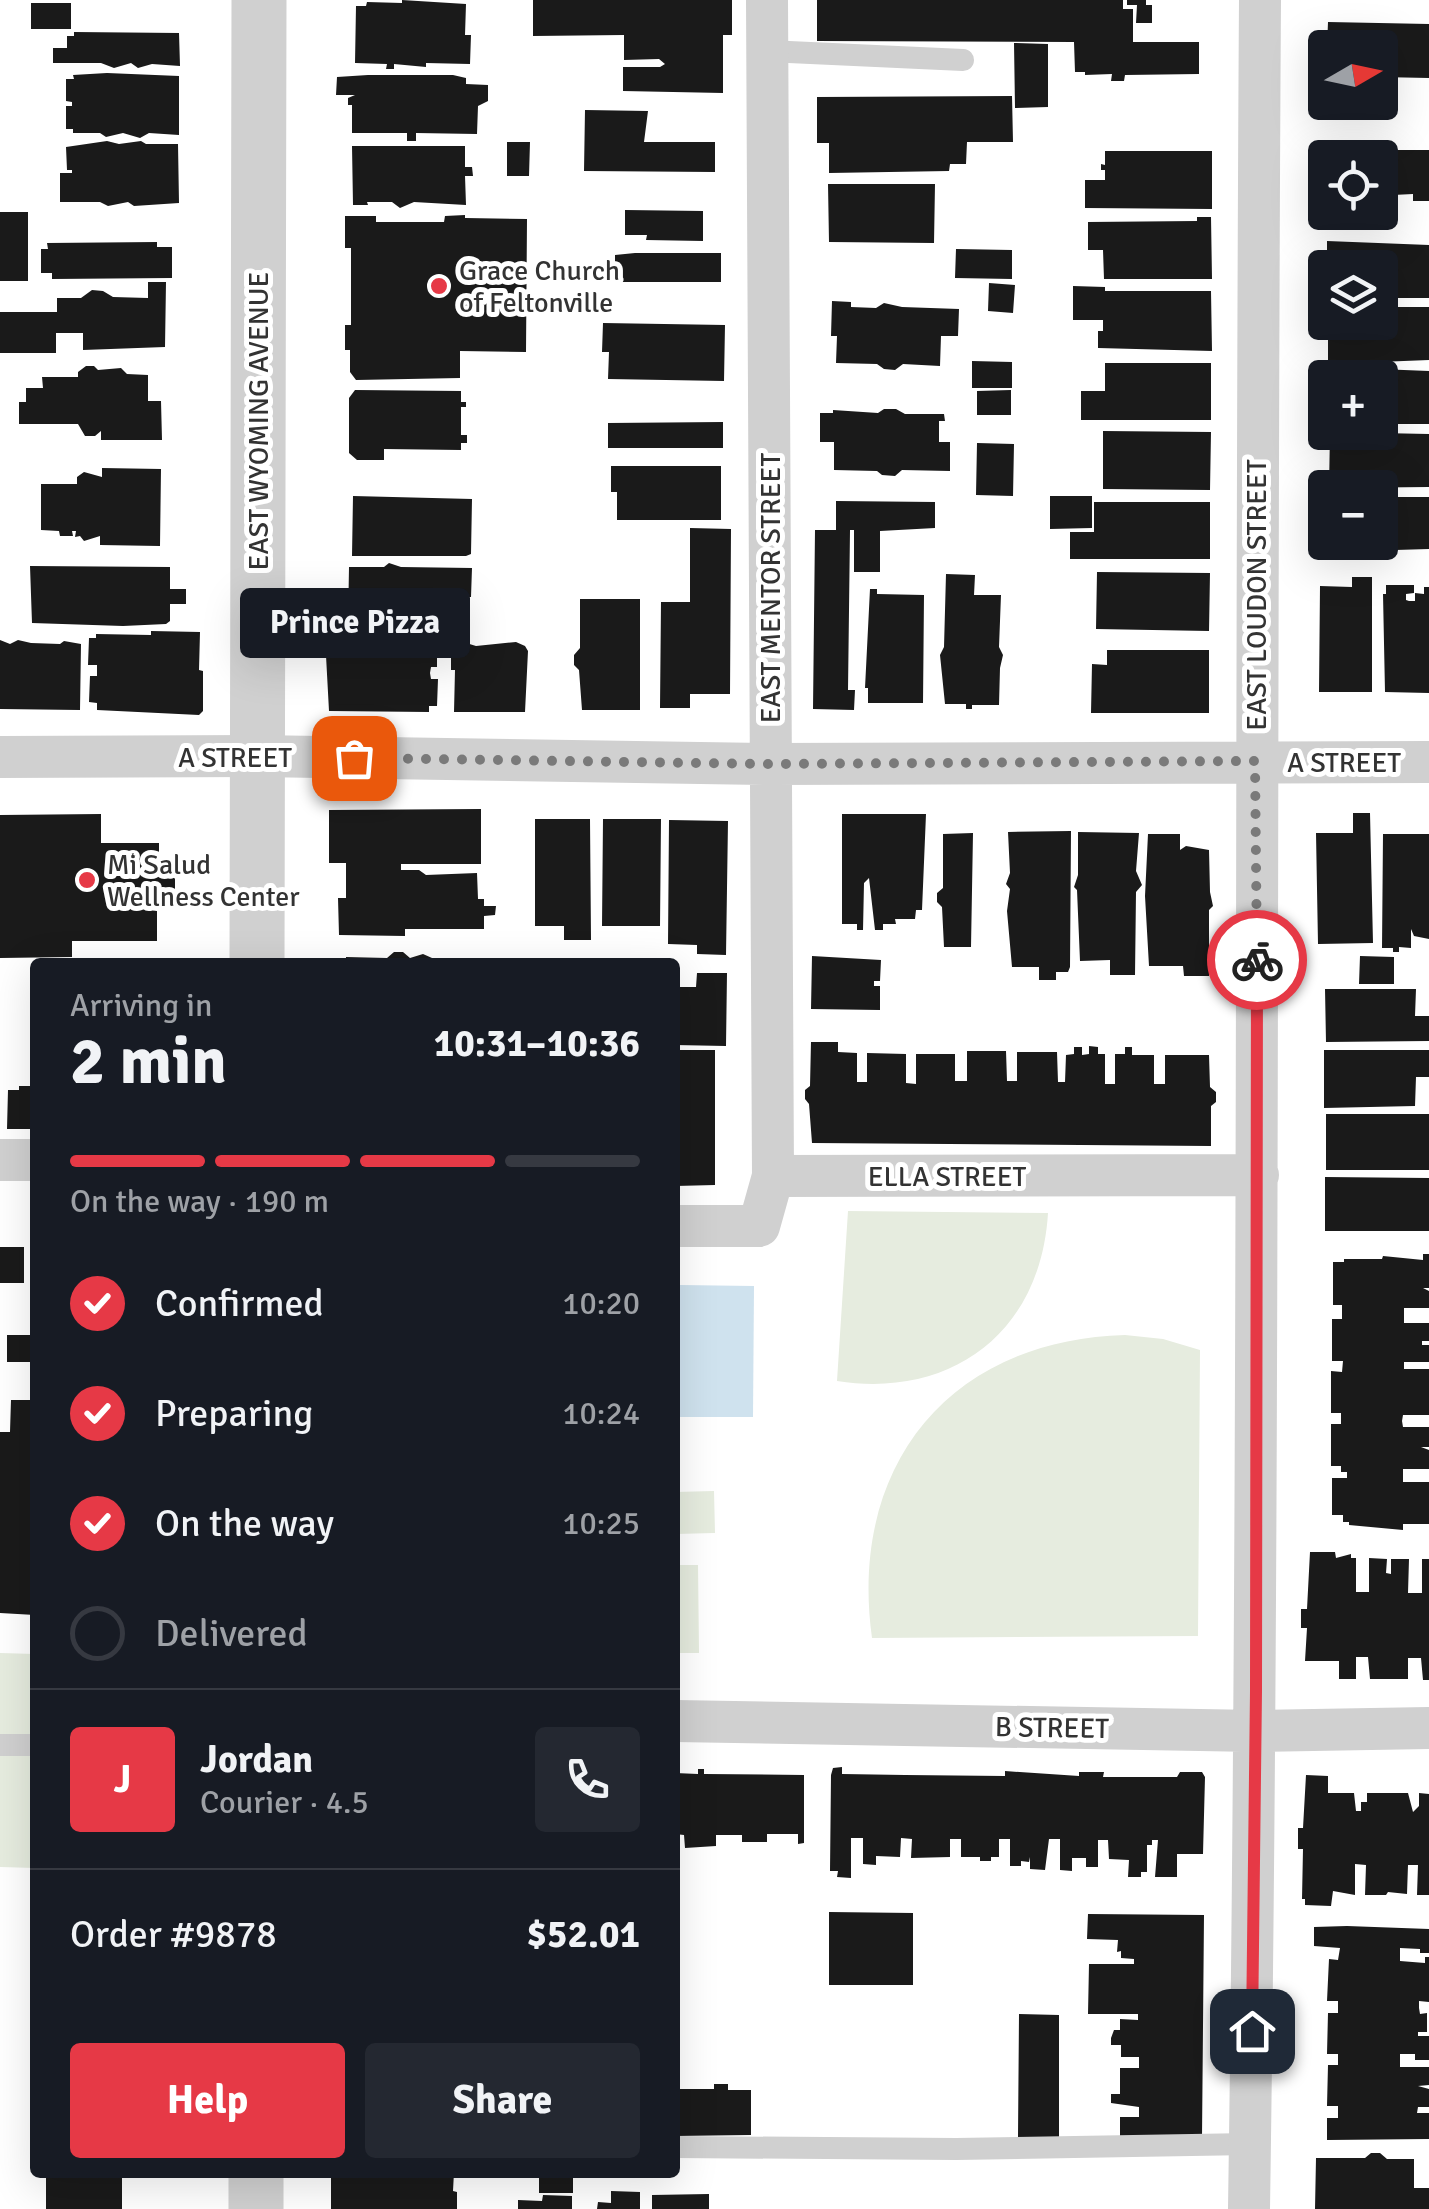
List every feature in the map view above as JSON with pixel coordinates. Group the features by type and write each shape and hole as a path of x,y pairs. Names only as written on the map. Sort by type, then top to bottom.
{"street":[{"name":"EAST WYOMING AVENUE","path":"258,958 260,0"},
{"name":"EAST MENTOR STREET","path":"767,0 772,1176"},
{"name":"EAST LOUDON STREET","path":"1249,2209 1256,1731 1255,761 1260,0"},
{"name":"A STREET","path":"0,757 257,756 771,764 1429,762"},
{"path":"0,1160 30,1160"},
{"name":"ELLA STREET","path":"772,1176 1258,1175"},
{"path":"680,1226 759,1226 772,1176"},
{"name":"B STREET","path":"680,1720 1256,1731 1429,1728"},
{"path":"256,2178 256,2209"}],"lane":[{"path":"768,51 963,60"},
{"path":"0,1745 30,1745"},
{"path":"680,2147 956,2149 1250,2144"}],"shaded area":[{"path":"848,1211 1048,1213 1042,1255 1028,1292 1008,1323 983,1348 952,1367 918,1379 879,1384 837,1381"},
{"path":"1125,1335 1163,1339 1200,1350 1198,1636 872,1638 869,1576 877,1518 895,1467 924,1424 962,1387 1008,1360 1063,1342"},
{"path":"714,1491 715,1533 680,1534 680,1492"},
{"path":"680,1565 698,1565 699,1653 680,1653"},
{"path":"0,1653 30,1654 30,1868 0,1867"}],"water":[{"path":"680,1285 754,1286 753,1417 680,1417"}],"building":[{"path":"402,0 466,4 465,35 471,35 470,64 394,64 394,69 386,69 387,64 355,63 356,6"},
{"path":"533,0 732,0 732,35 723,35 723,93 623,91 623,67 665,64 659,59 624,60 624,35 533,36"},
{"path":"817,0 1123,0 1123,9 1133,9 1133,42 1199,42 1199,74 1125,75 1124,81 1111,81 1112,74 1085,75 1075,72 1074,42 817,41"},
{"path":"1127,0 1146,0 1146,5 1152,5 1152,23 1136,23 1137,5 1127,5"},
{"path":"31,3 71,3 71,29 31,29"},
{"path":"1328,22 1429,24 1429,78 1398,77 1398,30 1328,30"},
{"path":"74,32 179,33 180,66 152,64 138,68 131,63 114,68 101,63 53,63 53,48 67,48 67,36 74,36"},
{"path":"1014,43 1048,44 1048,107 1015,108"},
{"path":"107,73 179,76 179,135 149,133 140,138 123,133 106,137 66,129 66,106 72,106 72,102 66,101 66,79"},
{"path":"453,75 466,78 466,84 488,85 488,101 478,106 477,134 416,133 416,141 407,141 407,133 352,133 352,105 348,105 348,98 355,95 336,95 337,77"},
{"path":"1012,96 1013,142 967,142 966,164 950,164 949,171 829,173 829,143 817,143 817,97"},
{"path":"585,110 648,111 644,142 715,142 715,172 584,171"},
{"path":"107,141 178,144 179,203 134,206 128,202 108,206 100,202 60,202 60,173 72,173 67,170 66,147"},
{"path":"507,142 530,142 529,176 507,176"},
{"path":"352,146 465,146 465,167 472,167 473,176 465,176 466,205 353,205"},
{"path":"1398,150 1429,150 1429,201 1413,201 1413,194 1398,195"},
{"path":"1105,151 1212,151 1212,209 1085,208 1085,180 1105,180 1101,164 1105,165"},
{"path":"828,184 935,184 934,243 829,242"},
{"path":"625,210 703,211 703,241 646,240 647,235 625,235"},
{"path":"0,212 28,212 28,281 0,281"},
{"name":"Grace Church of Feltonville","path":"345,216 376,216 376,222 444,222 445,216 527,219 526,352 460,351 460,378 356,380 350,372 350,350 345,350 345,325 351,325 351,248 345,248"},
{"path":"1197,217 1211,217 1212,279 1104,279 1103,250 1088,250 1088,222 1197,221"},
{"path":"1327,241 1429,245 1429,298 1398,298 1398,250 1327,250"},
{"path":"157,242 157,247 172,247 172,278 52,279 52,273 41,273 41,249 48,249 47,243"},
{"path":"956,249 1012,250 1012,279 955,278"},
{"path":"721,253 721,282 620,282 620,263 615,262 615,255"},
{"path":"148,282 166,282 165,347 83,350 83,333 56,333 56,353 0,353 0,312 57,312 57,298 81,298 92,290 113,297 148,298"},
{"path":"989,283 1015,285 1013,313 988,311"},
{"path":"1073,286 1105,287 1105,291 1211,291 1212,351 1098,348 1103,320 1073,320"},
{"path":"832,301 851,302 851,307 876,308 884,303 959,309 958,336 941,336 940,366 903,364 895,370 877,364 836,363 837,336 831,336"},
{"path":"1398,307 1429,307 1429,360 1328,360 1328,340 1398,340"},
{"path":"603,323 725,325 724,381 608,379 609,352 602,352"},
{"path":"972,361 1012,362 1012,388 972,388"},
{"path":"1105,363 1211,363 1211,420 1081,420 1081,391 1105,391"},
{"path":"86,366 98,370 121,368 127,374 148,375 148,401 161,401 162,440 101,440 101,431 85,436 78,424 19,424 19,402 26,402 26,388 43,388 42,377 78,377"},
{"path":"1398,370 1429,371 1429,424 1398,424"},
{"path":"355,390 461,391 461,402 466,402 466,407 461,407 461,435 467,435 467,443 461,443 461,450 384,449 384,460 357,460 349,453 349,398"},
{"path":"1011,390 1011,415 977,415 977,391"},
{"path":"884,409 905,414 944,414 945,421 939,421 939,442 950,442 950,471 902,470 895,476 877,471 834,470 834,442 820,442 820,413 878,413"},
{"path":"723,422 723,448 608,448 608,423"},
{"path":"1103,431 1211,432 1210,490 1103,489"},
{"path":"1398,433 1429,434 1429,487 1398,487 1398,470 1329,470 1330,450 1398,450"},
{"path":"977,443 1014,444 1013,496 976,495"},
{"path":"611,466 721,466 721,520 617,520 617,492 611,492"},
{"path":"102,468 161,469 160,546 100,545 100,536 84,541 75,537 76,531 72,531 73,536 60,536 59,531 41,530 41,484 77,484 77,477 84,472 102,477"},
{"path":"353,496 472,499 471,554 352,556"},
{"path":"1050,496 1092,496 1092,528 1050,529"},
{"path":"1398,497 1429,497 1429,549 1398,550"},
{"path":"836,501 935,502 935,528 880,531 880,572 854,572 854,530 850,530 848,690 855,690 854,710 813,709 815,530 836,530"},
{"path":"1094,502 1210,502 1210,559 1070,559 1070,532 1094,532"},
{"path":"690,528 731,529 730,694 690,694 690,708 660,708 661,602 690,602"},
{"path":"389,563 401,567 472,568 471,597 457,597 456,627 402,626 389,630 385,626 348,625 349,567 384,567"},
{"path":"30,566 170,567 170,589 186,589 186,604 170,604 170,621 166,624 32,623"},
{"path":"1097,572 1210,573 1209,631 1096,629"},
{"path":"946,574 975,575 974,595 1001,595 999,647 1003,655 999,705 972,705 972,709 966,709 966,704 945,704 940,655 944,647"},
{"path":"1352,577 1372,577 1372,692 1319,692 1320,586 1352,587"},
{"path":"1386,585 1414,585 1414,593 1406,594 1409,601 1415,601 1415,593 1424,594 1424,587 1429,587 1429,693 1385,692"},
{"path":"870,589 877,589 877,594 924,595 923,703 868,703 865,688"},
{"path":"580,599 640,599 640,710 582,710 579,670 574,665 574,655 580,648"},
{"path":"151,631 200,632 203,711 199,715 97,710 97,703 89,702 90,676 97,676 97,665 88,665 89,638 96,638 96,634 151,635"},
{"path":"353,634 437,641 437,667 431,667 430,673 431,679 438,679 437,706 429,706 429,712 329,711 325,637"},
{"path":"0,640 10,644 18,640 81,644 80,710 0,709"},
{"path":"463,642 476,646 516,642 525,646 525,712 454,712 455,670 451,670 451,651"},
{"path":"1107,650 1209,650 1209,713 1091,713 1092,664 1107,665"},
{"path":"481,809 481,864 401,864 401,870 419,870 426,875 477,873 478,899 484,899 484,906 496,906 495,915 484,916 484,929 405,929 405,936 339,935 338,898 346,898 346,863 329,863 329,810"},
{"path":"1353,813 1370,813 1373,943 1318,944 1316,833 1353,833"},
{"name":"Mi Salud Wellness Center","path":"101,814 101,843 159,843 159,856 175,856 175,905 157,905 157,941 72,941 72,957 0,958 0,815"},
{"path":"842,814 926,814 922,910 916,910 915,919 895,919 896,924 883,924 883,930 875,930 869,878 864,883 863,930 857,930 857,924 842,924"},
{"path":"535,819 590,819 591,940 564,940 564,926 535,926"},
{"path":"603,819 661,819 660,926 602,926"},
{"path":"669,820 728,821 726,955 697,954 697,945 668,944"},
{"path":"1071,831 1070,967 1068,972 1056,972 1056,980 1039,980 1039,967 1012,967 1007,911 1010,889 1006,884 1010,873 1008,832"},
{"path":"1078,832 1139,833 1136,871 1142,885 1136,892 1135,975 1110,975 1110,960 1080,961 1074,887 1078,875"},
{"path":"973,833 971,947 944,947 942,907 937,902 937,893 943,888 943,834"},
{"path":"1148,834 1180,834 1180,850 1186,846 1209,850 1213,906 1209,910 1209,976 1184,976 1183,966 1149,966 1145,896"},
{"path":"1383,834 1429,834 1429,939 1414,936 1411,929 1411,948 1399,947 1399,952 1382,948"},
{"path":"394,952 403,952 410,958 387,958"},
{"path":"812,956 881,960 880,981 874,981 874,986 880,986 880,1010 811,1009"},
{"path":"1360,956 1394,957 1394,984 1359,984"},
{"path":"697,973 727,973 726,1046 680,1045 680,987 696,987"},
{"path":"1325,989 1416,989 1415,1016 1429,1016 1429,1041 1326,1042"},
{"path":"811,1042 838,1042 838,1052 857,1053 857,1082 867,1082 867,1053 906,1054 906,1083 916,1084 916,1054 955,1054 955,1081 967,1081 967,1051 1006,1051 1007,1081 1017,1081 1017,1052 1057,1052 1058,1082 1065,1082 1066,1055 1074,1054 1074,1047 1082,1047 1082,1055 1089,1054 1089,1046 1098,1047 1098,1054 1105,1054 1105,1084 1115,1084 1115,1054 1125,1054 1125,1047 1132,1047 1132,1055 1154,1055 1154,1084 1165,1084 1165,1055 1209,1055 1210,1087 1216,1092 1216,1102 1211,1106 1211,1146 812,1143 809,1104 805,1099 805,1090 810,1086"},
{"path":"680,1050 715,1050 715,1185 680,1186"},
{"path":"1324,1050 1429,1050 1429,1077 1416,1077 1415,1106 1324,1108"},
{"path":"19,1086 30,1086 30,1129 7,1129 8,1090 19,1090"},
{"path":"1326,1114 1429,1114 1429,1170 1326,1170"},
{"path":"1325,1177 1429,1178 1429,1231 1325,1231"},
{"path":"0,1247 24,1247 24,1283 0,1283"},
{"path":"1423,1254 1429,1254 1429,1288 1423,1288 1429,1291 1429,1308 1404,1308 1404,1323 1429,1323 1429,1341 1422,1341 1422,1345 1429,1345 1429,1362 1404,1362 1404,1369 1429,1369 1429,1415 1403,1415 1402,1421 1403,1427 1429,1427 1429,1447 1421,1447 1429,1450 1429,1469 1403,1469 1403,1482 1429,1482 1429,1524 1403,1524 1403,1530 1349,1525 1343,1522 1343,1515 1332,1515 1332,1478 1347,1478 1341,1466 1331,1466 1331,1424 1341,1424 1341,1413 1331,1413 1331,1371 1342,1372 1343,1361 1332,1361 1332,1319 1342,1319 1342,1305 1333,1305 1333,1262 1383,1256 1423,1260"},
{"path":"7,1335 30,1335 30,1362 7,1362"},
{"path":"11,1400 30,1400 30,1615 0,1613 0,1432 10,1432"},
{"path":"1310,1552 1335,1552 1336,1558 1351,1554 1351,1558 1356,1558 1356,1592 1369,1592 1369,1558 1387,1559 1386,1573 1391,1574 1391,1559 1409,1559 1408,1593 1422,1593 1422,1559 1429,1559 1429,1680 1423,1680 1421,1658 1408,1658 1408,1679 1370,1679 1368,1657 1356,1657 1356,1679 1339,1679 1339,1661 1305,1661 1307,1628 1301,1628 1301,1609 1307,1609"},
{"path":"842,1767 842,1774 905,1775 1005,1776 1005,1771 1177,1777 1180,1772 1202,1772 1203,1854 1177,1854 1177,1877 1155,1877 1158,1840 1152,1840 1152,1845 1147,1845 1147,1872 1141,1872 1141,1877 1128,1877 1129,1860 1109,1859 1108,1840 1098,1840 1098,1867 1086,1867 1086,1858 1072,1858 1072,1871 1060,1870 1060,1839 1049,1839 1045,1870 1030,1869 1030,1857 1029,1862 1021,1861 1021,1866 1010,1866 1010,1839 999,1839 999,1857 980,1861 980,1857 961,1857 961,1839 950,1839 950,1857 911,1858 912,1839 901,1838 900,1857 876,1856 876,1865 863,1864 863,1838 851,1838 851,1878 837,1877 838,1871 830,1871 831,1775 833,1768"},
{"path":"698,1769 704,1769 704,1774 804,1775 804,1843 798,1844 798,1834 767,1834 767,1842 742,1842 742,1835 716,1835 716,1846 685,1848 684,1835 680,1835 680,1773 698,1774"},
{"path":"1306,1775 1328,1776 1328,1793 1354,1793 1356,1811 1361,1811 1361,1802 1367,1802 1367,1793 1408,1793 1413,1812 1419,1806 1419,1793 1429,1794 1429,1895 1417,1895 1418,1865 1408,1865 1407,1894 1365,1895 1366,1865 1355,1864 1355,1895 1333,1891 1331,1906 1305,1905 1303,1849 1298,1849 1298,1828 1303,1828"},
{"path":"829,1912 913,1913 913,1985 829,1985"},
{"path":"1088,1914 1204,1915 1202,2138 1120,2138 1120,2117 1139,2117 1139,2107 1111,2103 1111,2094 1120,2094 1120,2068 1139,2068 1139,2057 1121,2057 1121,2045 1111,2045 1111,2038 1114,2030 1120,2030 1120,2019 1138,2020 1138,2014 1088,2014 1089,1964 1134,1964 1134,1959 1121,1958 1118,1940 1087,1939"},
{"path":"1314,1927 1429,1929 1429,1953 1400,1948 1400,1961 1425,1963 1425,1957 1429,1957 1429,2002 1419,2001 1420,2014 1427,2013 1427,2032 1418,2032 1418,2036 1429,2036 1429,2060 1415,2060 1415,2054 1400,2054 1400,2067 1429,2067 1429,2085 1418,2086 1429,2089 1429,2107 1418,2107 1417,2113 1429,2113 1429,2139 1327,2140 1327,2118 1338,2118 1338,2106 1327,2106 1328,2065 1338,2065 1338,2054 1327,2054 1328,2013 1338,2013 1338,2001 1327,2001 1329,1959 1338,1960 1340,1948 1314,1946"},
{"path":"1019,2014 1059,2015 1059,2137 1018,2137"},
{"path":"714,2084 728,2084 728,2090 751,2090 751,2135 680,2136 680,2089 714,2089"},
{"path":"1380,2153 1387,2159 1414,2159 1414,2188 1429,2188 1429,2209 1315,2209 1316,2158 1365,2158"},
{"path":"46,2178 122,2178 122,2209 46,2209"},
{"path":"331,2178 454,2178 453,2191 457,2192 457,2209 331,2209"},
{"path":"539,2178 573,2178 573,2193 539,2193"},
{"path":"611,2191 640,2192 640,2209 597,2209 598,2202 611,2203"},
{"path":"709,2194 709,2209 652,2209 652,2195"},
{"path":"543,2195 572,2196 572,2209 518,2209 518,2200 542,2201"}],"way so far":[{"path":"354,758 771,764 1255,761 1257,960"}],"place":[{"name":"Grace Church of Feltonville","path":"439,286"},
{"name":"Prince Pizza","path":"354,758"},
{"name":"Mi Salud Wellness Center","path":"87,880"}],"route":[{"path":"1252,2031 1257,960"}]}
